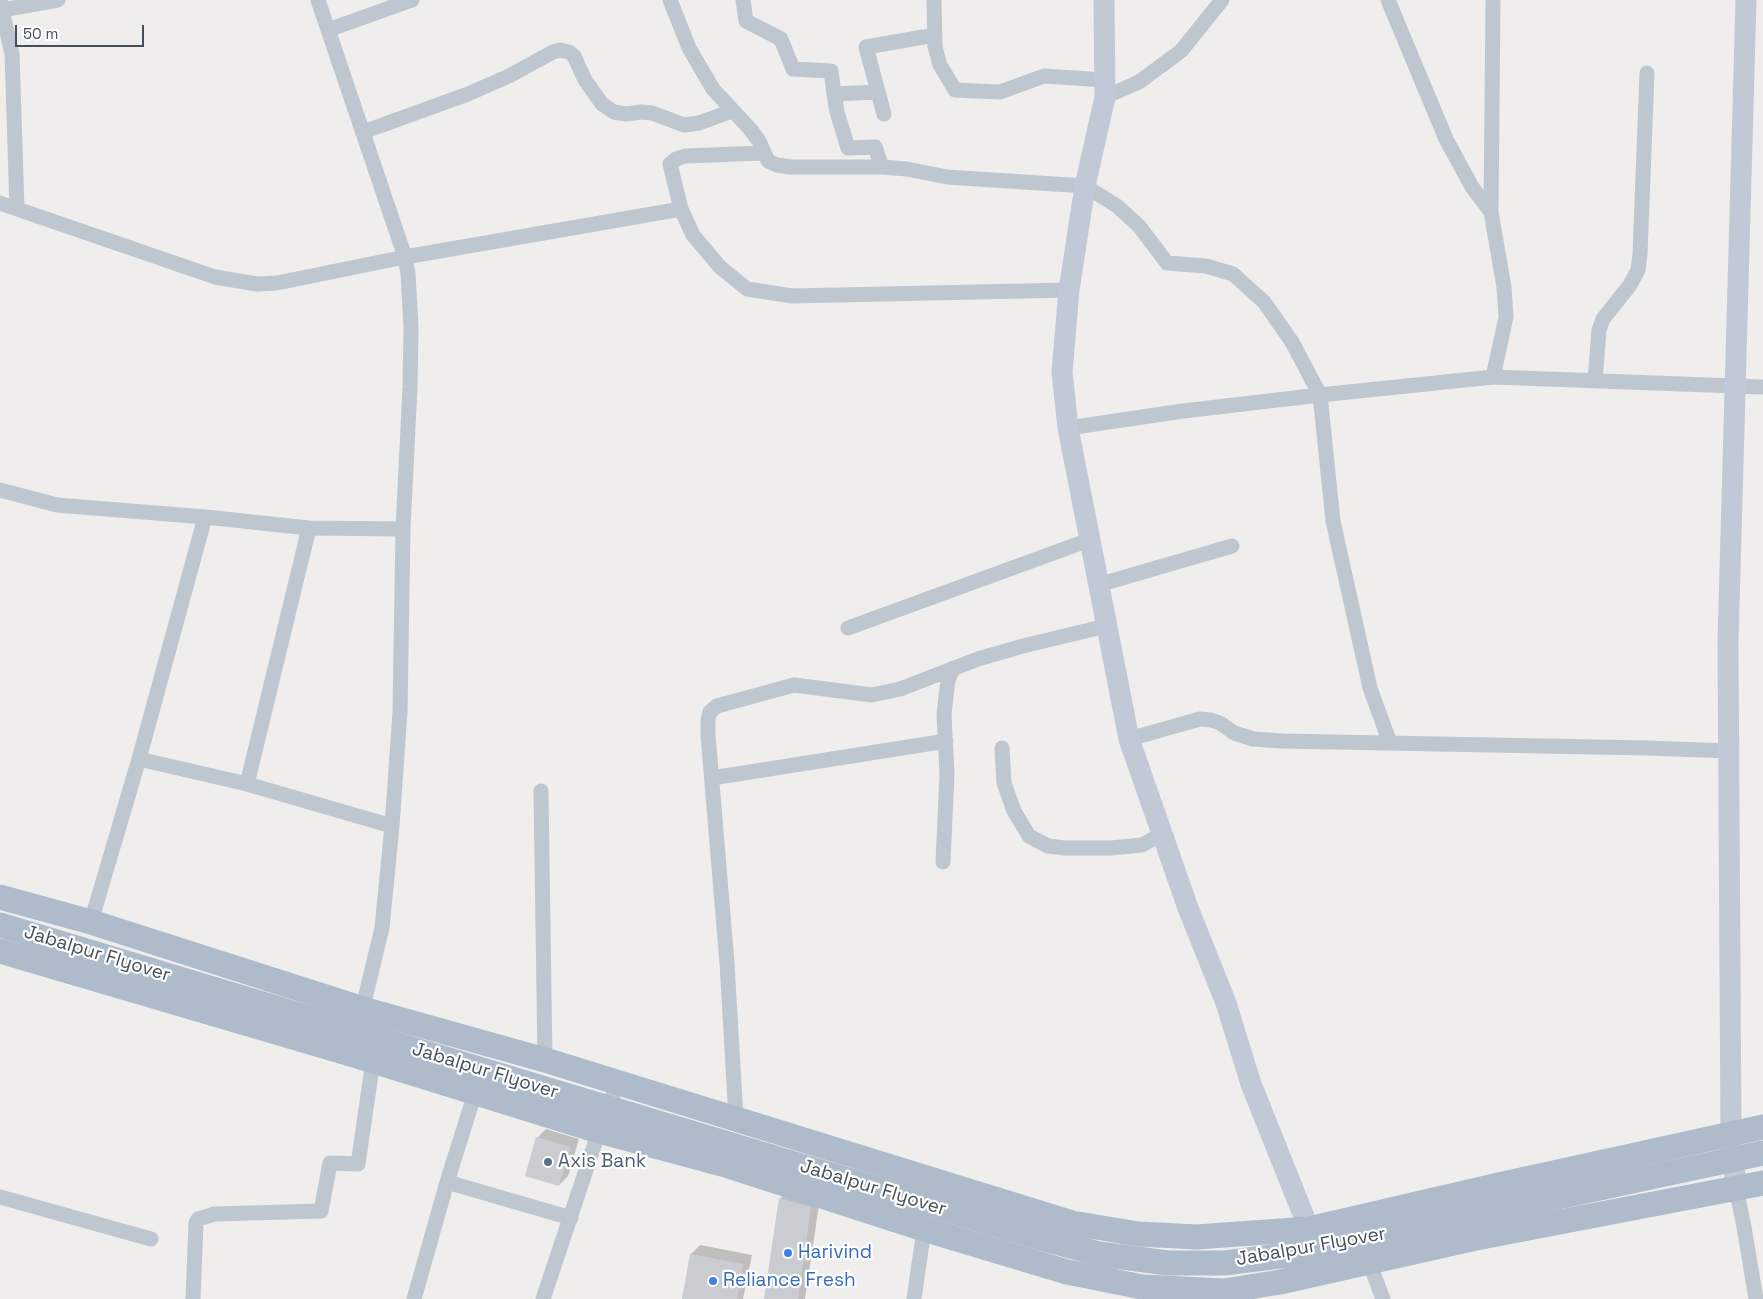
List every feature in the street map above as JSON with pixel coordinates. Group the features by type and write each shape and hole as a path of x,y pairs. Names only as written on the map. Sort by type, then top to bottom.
{"main road":[{"path":"0,897 90,922 363,1009 545,1060 1072,1223 1138,1234 1197,1237 1309,1229 1498,1185 1763,1128"},
{"name":"Jabalpur Flyover","path":"0,925 1034,1236 1099,1254 1158,1262 1225,1263 1287,1255 1763,1153"},
{"path":"0,951 363,1058 599,1131 729,1166 924,1230 1066,1272 1142,1287 1224,1290 1280,1282 1476,1238 1763,1183"}],"street":[{"path":"17,208 1,5 58,0"},
{"path":"193,1299 196,1223 198,1219 216,1214 321,1211 330,1163 358,1164 363,1058 363,1009 382,928 392,826 400,712 403,529 410,386 411,328 408,274 406,257 318,0"},
{"path":"328,30 412,0"},
{"path":"670,0 689,48 713,89 751,130 768,161 790,167 882,167 907,169 947,178 1085,186 1117,206 1139,226 1167,263 1206,266 1233,274 1264,302 1292,342 1320,394 1333,521 1370,688 1390,743"},
{"path":"743,0 746,21 781,39 793,69 831,71 837,112 848,148 875,147 882,167"},
{"path":"934,0 935,47 940,65 955,90 1000,92 1044,76 1105,89 1139,82 1181,51 1222,0"},
{"path":"1104,0 1105,89 1085,186 1069,290 1062,372 1068,428 1129,739 1188,908 1226,1003 1250,1084 1309,1229 1316,1275"},
{"path":"1388,0 1446,140 1472,187 1491,212"},
{"path":"1492,377 1506,317 1504,287 1491,212 1493,0"},
{"path":"1746,0 1728,642 1731,1135 1736,1188 1756,1299"},
{"path":"884,114 866,47 935,35"},
{"path":"363,132 468,94 510,76 552,52 560,50 569,52 574,56 585,80 602,104 614,112 626,114 652,113 684,125 699,123 732,110"},
{"path":"1595,381 1599,330 1603,319 1630,285 1638,270 1647,73"},
{"path":"834,94 878,92"},
{"path":"763,153 685,156 676,159 670,164 681,209 693,235 720,267 747,288 792,296 1069,290"},
{"path":"0,203 215,277 257,284 277,283 406,257 681,209"},
{"path":"1068,428 1182,411 1320,394 1492,377 1763,387"},
{"path":"0,490 57,505 205,517 309,528 403,529"},
{"path":"90,922 139,759 205,517"},
{"path":"246,784 309,528"},
{"path":"848,628 1089,540"},
{"path":"1098,585 1232,546"},
{"path":"736,1119 727,963 708,720 710,712 717,706 794,685 806,685 872,695 900,689 978,659 1014,648 1106,626"},
{"path":"943,862 947,774 944,714 945,693 948,680 954,669"},
{"path":"1129,739 1200,719 1220,723 1234,733 1253,739 1638,747 1730,751"},
{"path":"712,778 946,741"},
{"path":"1002,748 1004,783 1014,811 1029,836 1048,846 1111,848 1142,845 1162,834"},
{"path":"139,759 246,784 392,826"},
{"path":"541,791 545,1060"},
{"path":"543,1299 599,1131 618,1083"},
{"path":"414,1299 447,1182 475,1093"},
{"path":"447,1182 571,1218"},
{"path":"0,1197 151,1239"},
{"path":"1356,1218 1369,1262 1383,1299"},
{"path":"914,1299 924,1230"}],"building":[{"name":"Axis Bank","path":"536,1137 571,1147 559,1186 525,1176"},
{"name":"Harivind","path":"779,1198 811,1207 798,1299 764,1299"},
{"name":"Reliance Fresh","path":"690,1254 743,1264 737,1299 682,1299"}],"place":[{"name":"Axis Bank","path":"548,1162"},
{"name":"Harivind","path":"788,1253"},
{"name":"Reliance Fresh","path":"713,1281"}]}
